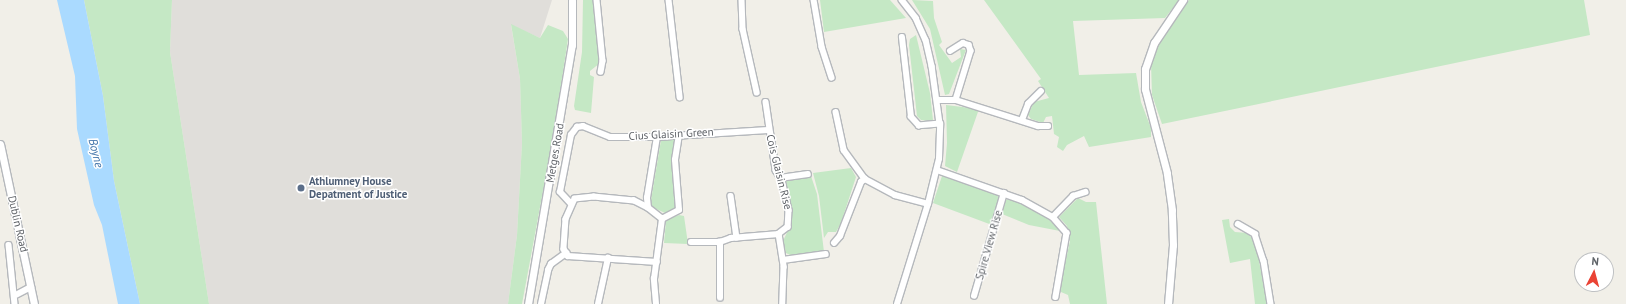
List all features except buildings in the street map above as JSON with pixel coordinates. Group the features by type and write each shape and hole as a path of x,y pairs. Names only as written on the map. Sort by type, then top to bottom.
{"street":[{"name":"Metges Road","path":"528,304 572,45 572,0"},
{"path":"597,0 603,61 601,72"},
{"path":"669,0 680,96"},
{"path":"742,0 742,29 757,92"},
{"path":"814,0 822,47 832,78"},
{"path":"896,304 928,204 937,170 940,124 938,100 924,36 916,18 902,0"},
{"path":"1168,304 1173,244 1172,210 1167,173 1145,89 1145,69 1154,43 1183,0"},
{"path":"902,38 911,117 919,126 940,124"},
{"path":"950,51 963,43 969,45 971,51 956,100"},
{"path":"1022,120 1028,104 1041,91"},
{"path":"938,100 956,100 1038,126 1048,126"},
{"name":"Cois Glaisin Rise","path":"766,102 768,130 776,170 780,178 789,219 788,227 779,234"},
{"path":"836,112 844,150 865,179 895,195 928,204"},
{"name":"Cius Glaisin Green","path":"571,204 560,192 571,135 577,127 583,126 610,137 657,137 768,130"},
{"path":"662,219 679,210 675,160 679,136"},
{"path":"648,208 657,137"},
{"name":"Dublin Road","path":"0,144 34,304"},
{"path":"937,170 1004,193 1033,205 1053,217 1067,233 1056,297"},
{"path":"780,178 808,174"},
{"path":"834,243 840,236 861,182 865,179"},
{"path":"1053,217 1073,196 1085,192"},
{"name":"Spire View Rise","path":"974,296 1004,193"},
{"path":"657,262 568,256 566,253 564,235 571,204 580,197 594,196 634,201 648,208 662,219"},
{"path":"731,196 737,238"},
{"path":"656,304 654,279 662,219"},
{"path":"1238,224 1255,234 1264,261 1271,304"},
{"path":"691,242 720,242 737,238 779,234 783,260 783,304"},
{"path":"720,242 720,298"},
{"path":"9,244 16,295 15,304"},
{"path":"541,304 548,270 551,264 566,253"},
{"path":"783,260 826,254"},
{"path":"598,304 608,258"},
{"path":"16,295 31,287"}],"shaded area":[{"path":"172,0 552,0 540,38 511,25 520,79 522,143 517,235 508,304 209,304 170,52"}],"green space":[{"path":"84,0 172,0 170,52 209,304 140,304 114,181 103,96"},
{"path":"583,0 594,0 600,56 600,63 590,71 590,75 594,77 591,113 575,110 574,106 582,52"},
{"path":"820,0 890,0 906,18 824,32"},
{"path":"912,0 933,1 934,18 942,42 939,45 952,63 961,57 960,49 966,50 949,94 945,95 930,29"},
{"path":"984,0 1179,0 1165,18 1073,21 1079,75 1136,73 1141,102 1151,128 1151,137 1089,147 1084,136 1067,145 1063,151 1057,147 1059,137 1054,134 1052,116 1046,117 1043,123 1031,119 1028,115 1034,102 1049,98 1038,81 1041,79"},
{"path":"1189,0 1584,0 1590,35 1162,124 1152,95 1151,64 1156,49"},
{"path":"511,24 540,38 548,25 563,31 568,39 554,132 522,304 508,304 517,235 522,143 520,79"},
{"path":"916,35 930,93 933,120 930,121 921,120 917,116 909,45 910,39"},
{"path":"946,105 979,109 957,172 945,166 947,143"},
{"path":"673,138 675,142 672,172 676,207 675,210 665,213 652,207 651,200 661,140"},
{"path":"851,168 856,177 841,223 836,232 828,232 824,238 819,196 813,173"},
{"path":"811,176 817,194 824,252 790,255 786,253 783,241 792,222 786,181"},
{"path":"942,176 996,194 1000,199 992,225 933,203"},
{"path":"1078,198 1086,202 1096,202 1107,304 1070,304 1068,295 1061,292 1060,286 1070,241 1067,226 1059,217"},
{"path":"1011,199 1044,214 1060,231 1029,225 1002,214 1006,200"},
{"path":"679,215 684,216 688,244 664,243 666,220"},
{"path":"1229,219 1230,227 1235,232 1248,233 1256,244 1267,304 1255,304 1250,259 1230,263 1222,220"}],"water":[{"name":"Boyne","path":"57,0 84,0 103,96 114,181 140,304 118,304 102,225 94,205 77,129 75,76"}],"place":[{"name":"Athlumney House Depatment of Justice","path":"301,188"}]}
